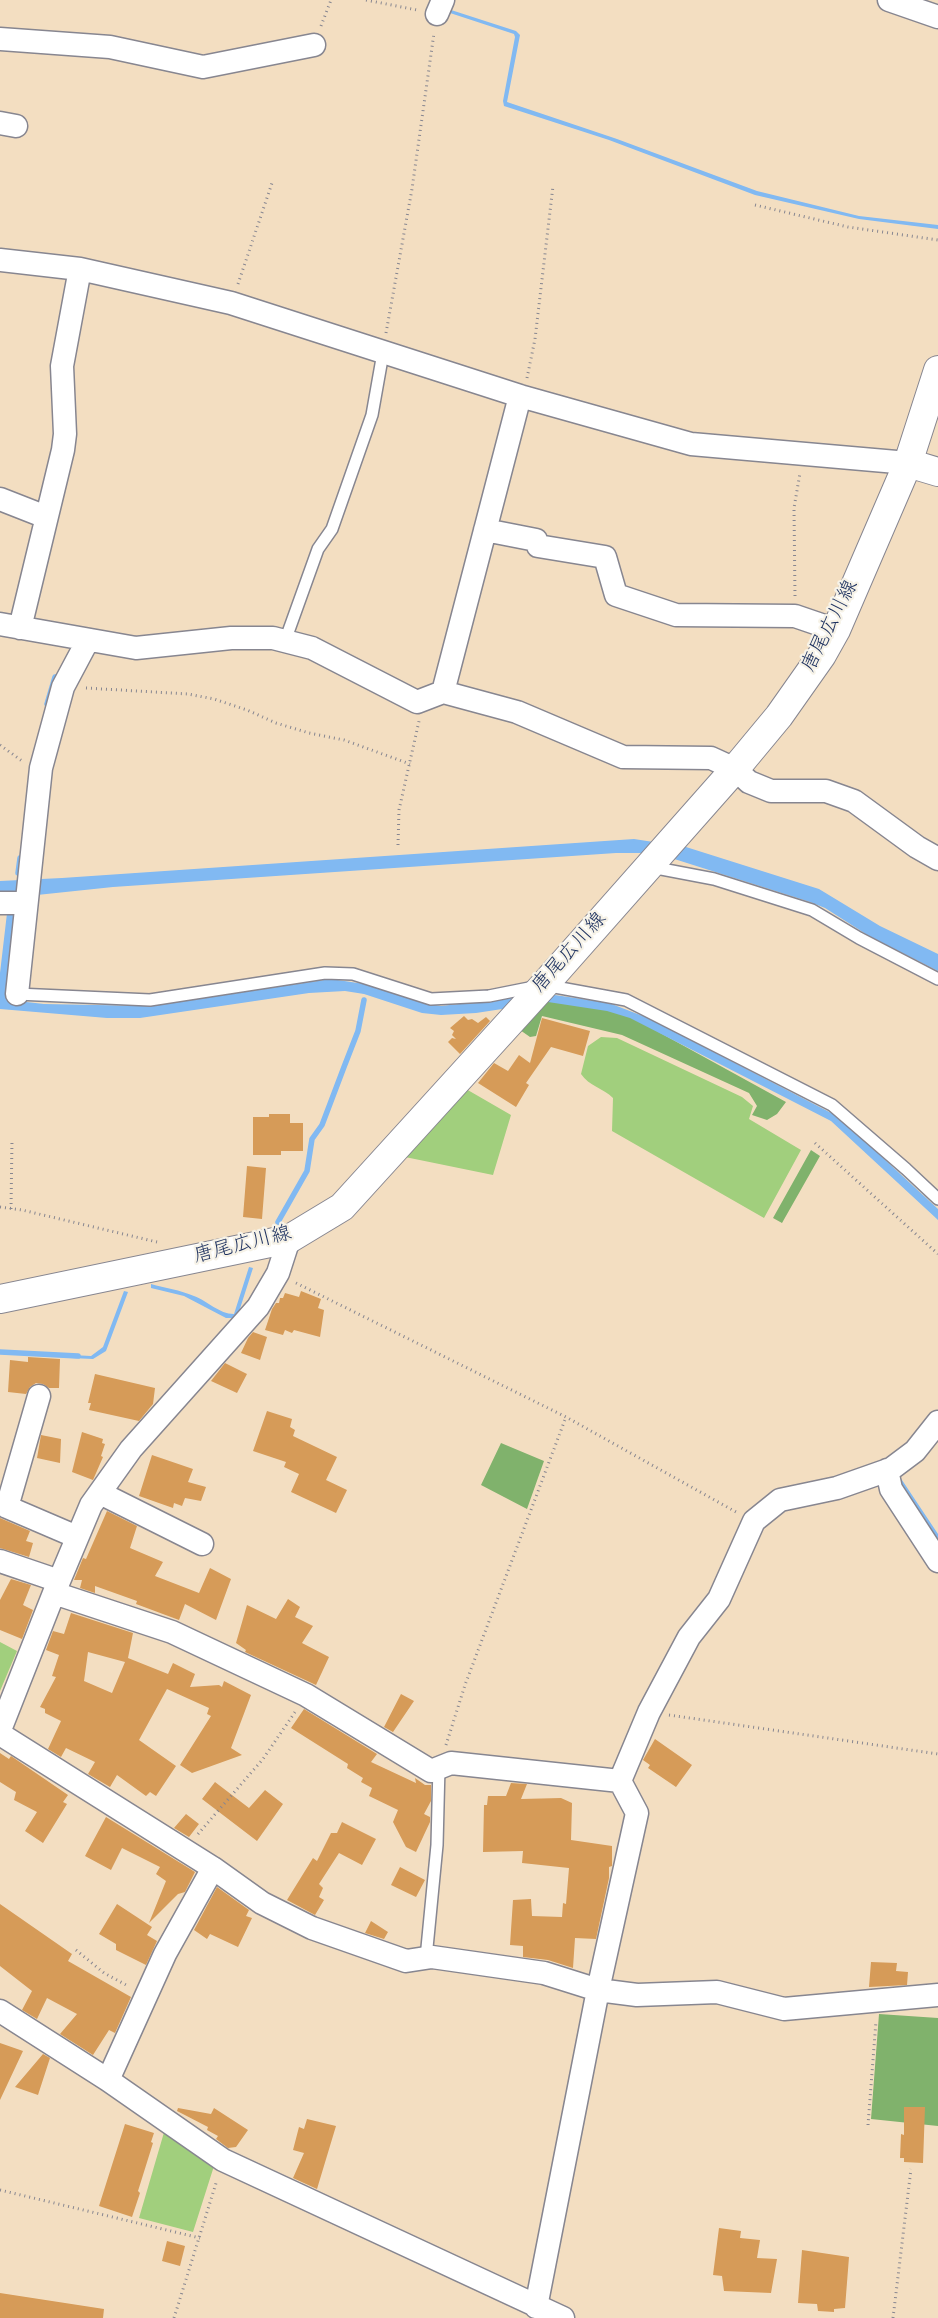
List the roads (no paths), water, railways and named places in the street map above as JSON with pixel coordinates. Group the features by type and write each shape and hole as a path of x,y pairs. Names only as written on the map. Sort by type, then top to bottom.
{"main road":[{"name":"唐尾広川線","path":"0,1299 289,1240 342,1207 535,995 735,769 779,716 822,655 836,630 908,462 938,370"},
{"path":"908,462 938,472"}],"street":[{"path":"889,0 938,17"},
{"path":"0,39 110,47 203,67 314,45"},
{"path":"0,260 80,269 232,303 383,353 522,396 691,444 908,462"},
{"path":"80,269 62,366 63,450 46,517 10,626 136,648 232,638 273,638 285,641 312,648 417,702 443,692 517,712 623,757 711,758 735,769 749,782 772,791 826,791 854,800 917,847 938,859"},
{"path":"443,692 522,396"},
{"path":"0,499 46,517"},
{"path":"485,530 536,540 538,546 605,557 616,595 676,614 795,616 836,630"},
{"path":"17,994 40,768 63,687 88,640"},
{"path":"0,903 28,893"},
{"path":"0,1730 56,1587 91,1505 131,1449 258,1307 278,1274 289,1240"},
{"path":"39,1396 7,1507 78,1537"},
{"path":"620,1781 648,1712 689,1637 719,1599 754,1521 780,1500 837,1488 887,1470 916,1451 938,1422"},
{"path":"887,1470 892,1489 938,1561"},
{"path":"100,1493 202,1544"},
{"path":"0,1561 56,1587 172,1632 306,1694 431,1771 439,1766 451,1763 620,1781"},
{"path":"0,1734 213,1868 262,1903 312,1928 406,1961 426,1958 544,1972 598,1990 638,1995 717,1992 784,2009 938,1995"},
{"path":"536,2307 598,1990 638,1813 620,1781"},
{"path":"108,2080 165,1954 213,1868"},
{"path":"0,2011 108,2080 223,2160 563,2318"}],"lane":[{"path":"285,641 318,549 332,529 372,415 383,353"},
{"path":"659,855 714,879 812,910 859,938 938,979"},
{"path":"17,994 150,1000 325,973 353,974 431,999 535,995 626,1000 832,1106 938,1199"},
{"path":"426,1958 437,1845 439,1766"}],"water":[{"path":"448,9 516,31 520,35 507,102 617,139 757,191 859,216 938,225 938,229 859,219 755,195 609,140 504,106 503,101 514,34 447,12"},
{"path":"634,839 686,847 819,889 880,926 938,954 938,971 869,936 825,908 810,902 668,857 645,853 616,853 113,887 37,895 9,1000 44,1004 148,1006 331,979 371,985 422,1003 441,1006 548,994 609,1003 648,1018 839,1117 938,1209 938,1220 831,1121 630,1018 607,1011 548,1002 476,1013 441,1015 422,1013 364,994 345,991 309,993 140,1018 107,1018 0,1009 0,973 9,896 0,896 0,881"},
{"path":"249,1267 253,1268 237,1318 226,1318 184,1296 151,1288 151,1284 183,1292 199,1298 218,1310 234,1314"},
{"path":"124,1291 128,1292 106,1351 93,1359 71,1358 72,1355 91,1356 103,1347"},
{"path":"900,1477 938,1534 938,1541 897,1479"}],"waterway":[{"path":"47,704 55,677"},
{"path":"18,873 20,858"},
{"path":"278,1222 307,1171 312,1139 322,1125 358,1031 364,1000"},
{"path":"0,1352 78,1356"}]}
